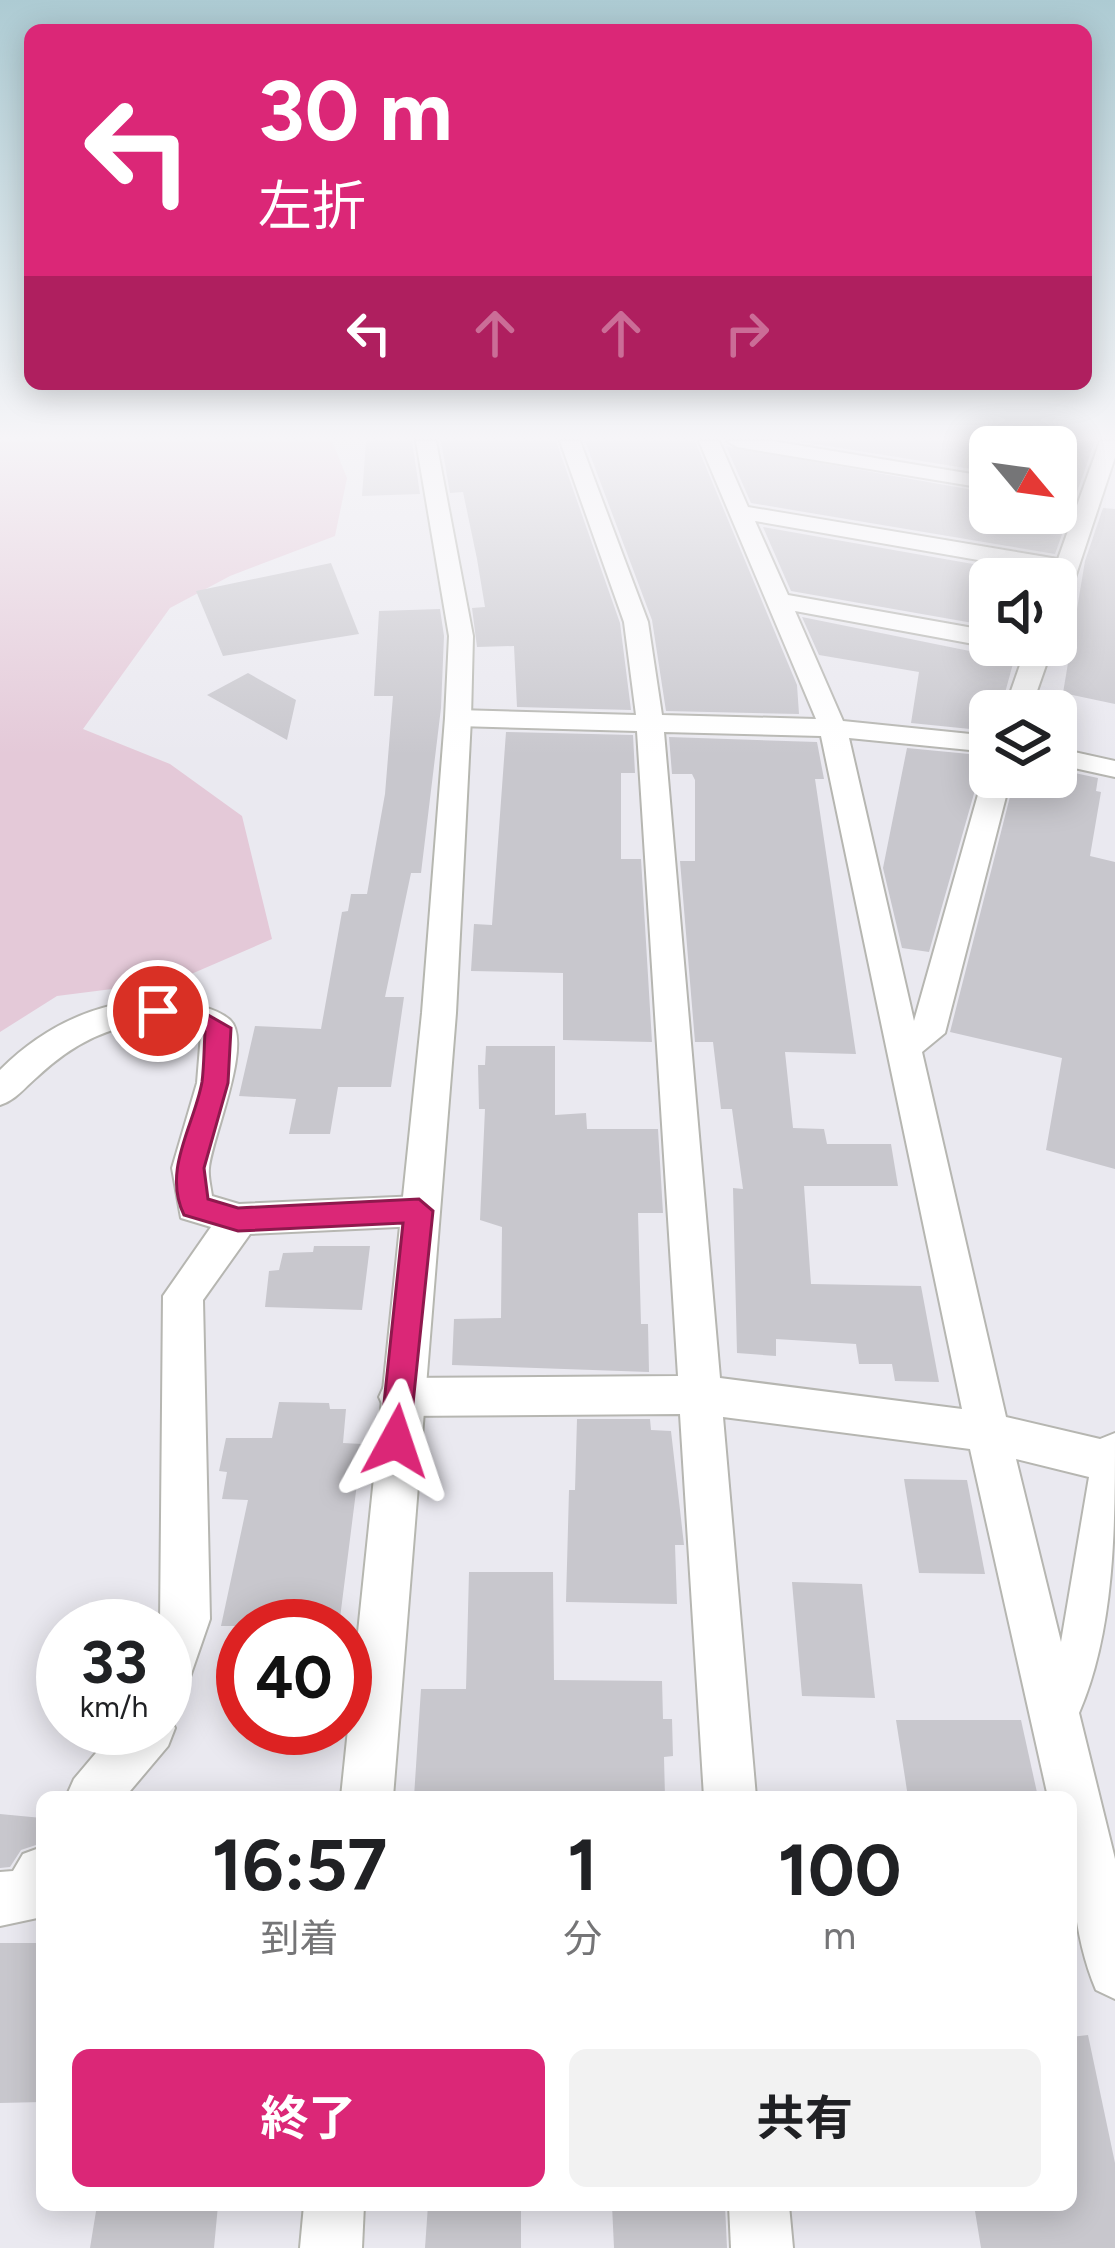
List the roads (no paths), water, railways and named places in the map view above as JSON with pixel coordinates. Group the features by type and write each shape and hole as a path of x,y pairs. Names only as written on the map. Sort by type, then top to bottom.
{"street":[{"path":"367,1791 458,718 461,636 444,546"},
{"path":"608,546 636,622 650,722 730,1791"},
{"path":"754,546 833,728 988,1432 1075,1791"},
{"path":"938,546 1009,558"},
{"path":"778,601 969,635"},
{"path":"458,718 833,728 969,742"},
{"path":"1077,761 1115,769"},
{"path":"905,1046 928,1033 991,798"},
{"path":"0,1092 29,1059 94,1018 128,1011 187,1012 218,1028 215,1083 190,1168 194,1207 238,1220 419,1211"},
{"path":"187,1599 183,1296 238,1220"},
{"path":"400,1397 702,1395 988,1432 1114,1463"},
{"path":"1056,1704 1082,1663 1115,1453"},
{"path":"97,1791 127,1755"},
{"path":"1077,1799 1115,1971"},
{"path":"0,1899 28,1896 36,1883"},
{"path":"331,2248 334,2211"},
{"path":"759,2211 762,2248"}]}
